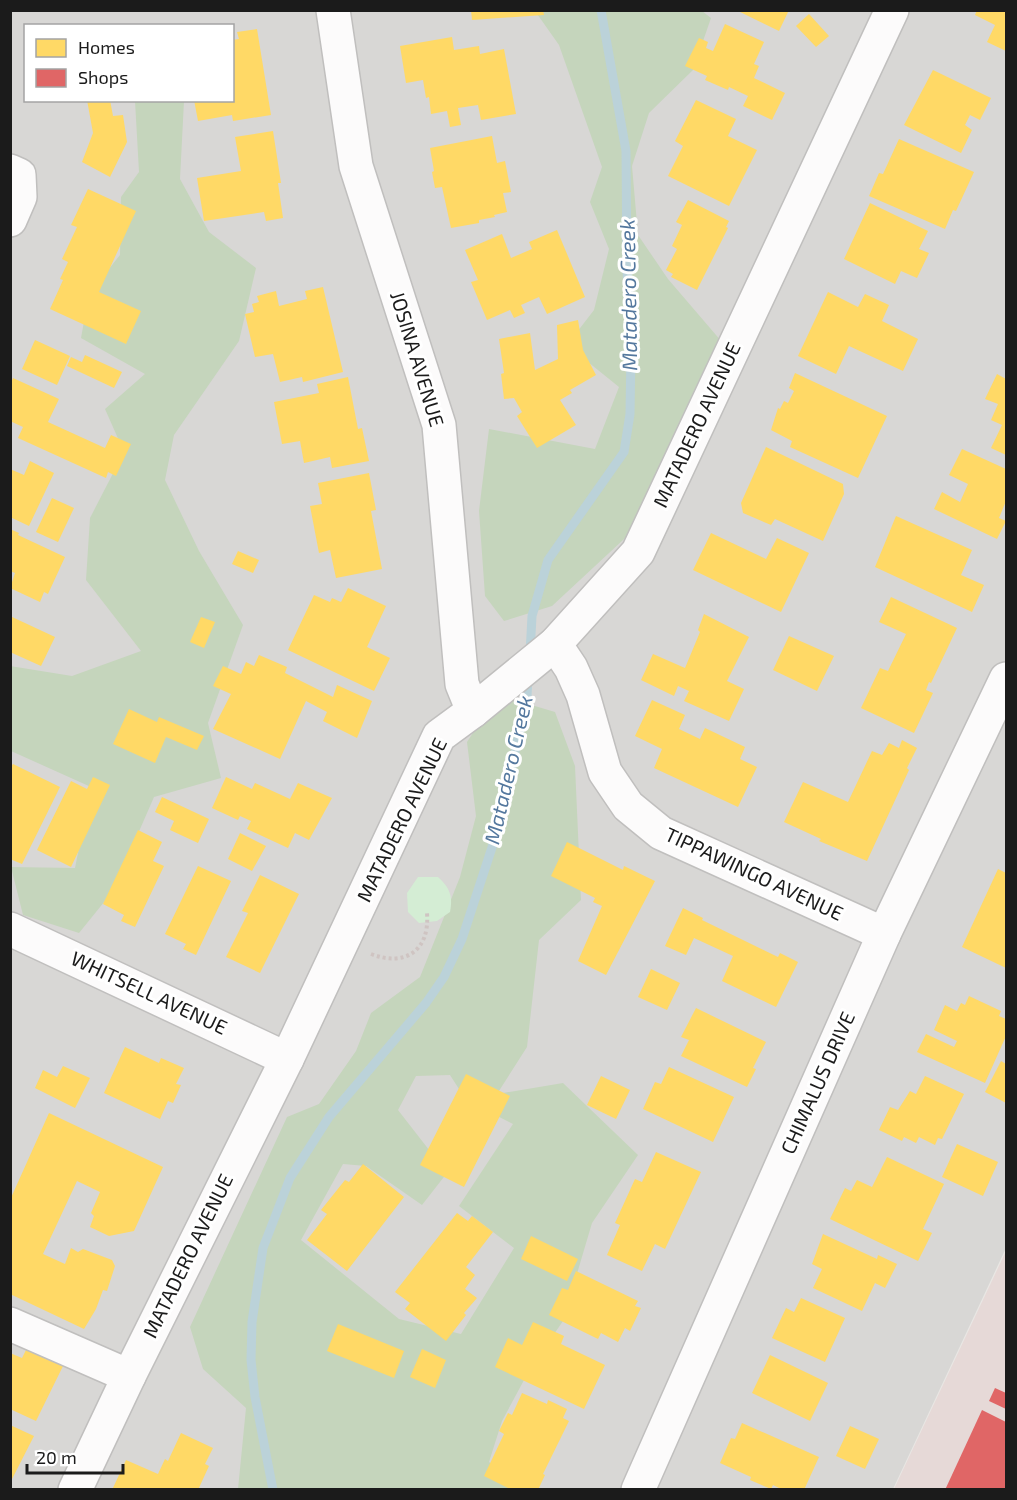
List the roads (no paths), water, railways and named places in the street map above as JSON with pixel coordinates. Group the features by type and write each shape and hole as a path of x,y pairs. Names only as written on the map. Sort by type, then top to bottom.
{"street":[{"name":"JOSINA AVENUE","path":"333,10 356,166 439,425 462,684 473,711"},
{"name":"MATADERO AVENUE","path":"75,1490 129,1376 287,1059 439,736 508,684 550,648 638,552 892,10"},
{"path":"10,220 20,197 15,173"},
{"name":"TIPPAWINGO AVENUE","path":"550,648 571,668 583,695 605,772 628,806 661,833 884,934"},
{"name":"CHIMALUS DRIVE","path":"638,1490 884,934 1006,679"},
{"name":"WHITSELL AVENUE","path":"10,929 287,1059"},
{"path":"10,1324 129,1376"}],"waterway":[{"name":"Matadero Creek","path":"530,654 532,616 548,560 624,452 630,414 631,352 627,270 626,151 601,10"},
{"name":"Matadero Creek","path":"273,1490 255,1397 251,1360 252,1322 263,1248 290,1178 329,1117 426,1003 444,977 462,939 500,823 527,696 528,677"}]}
